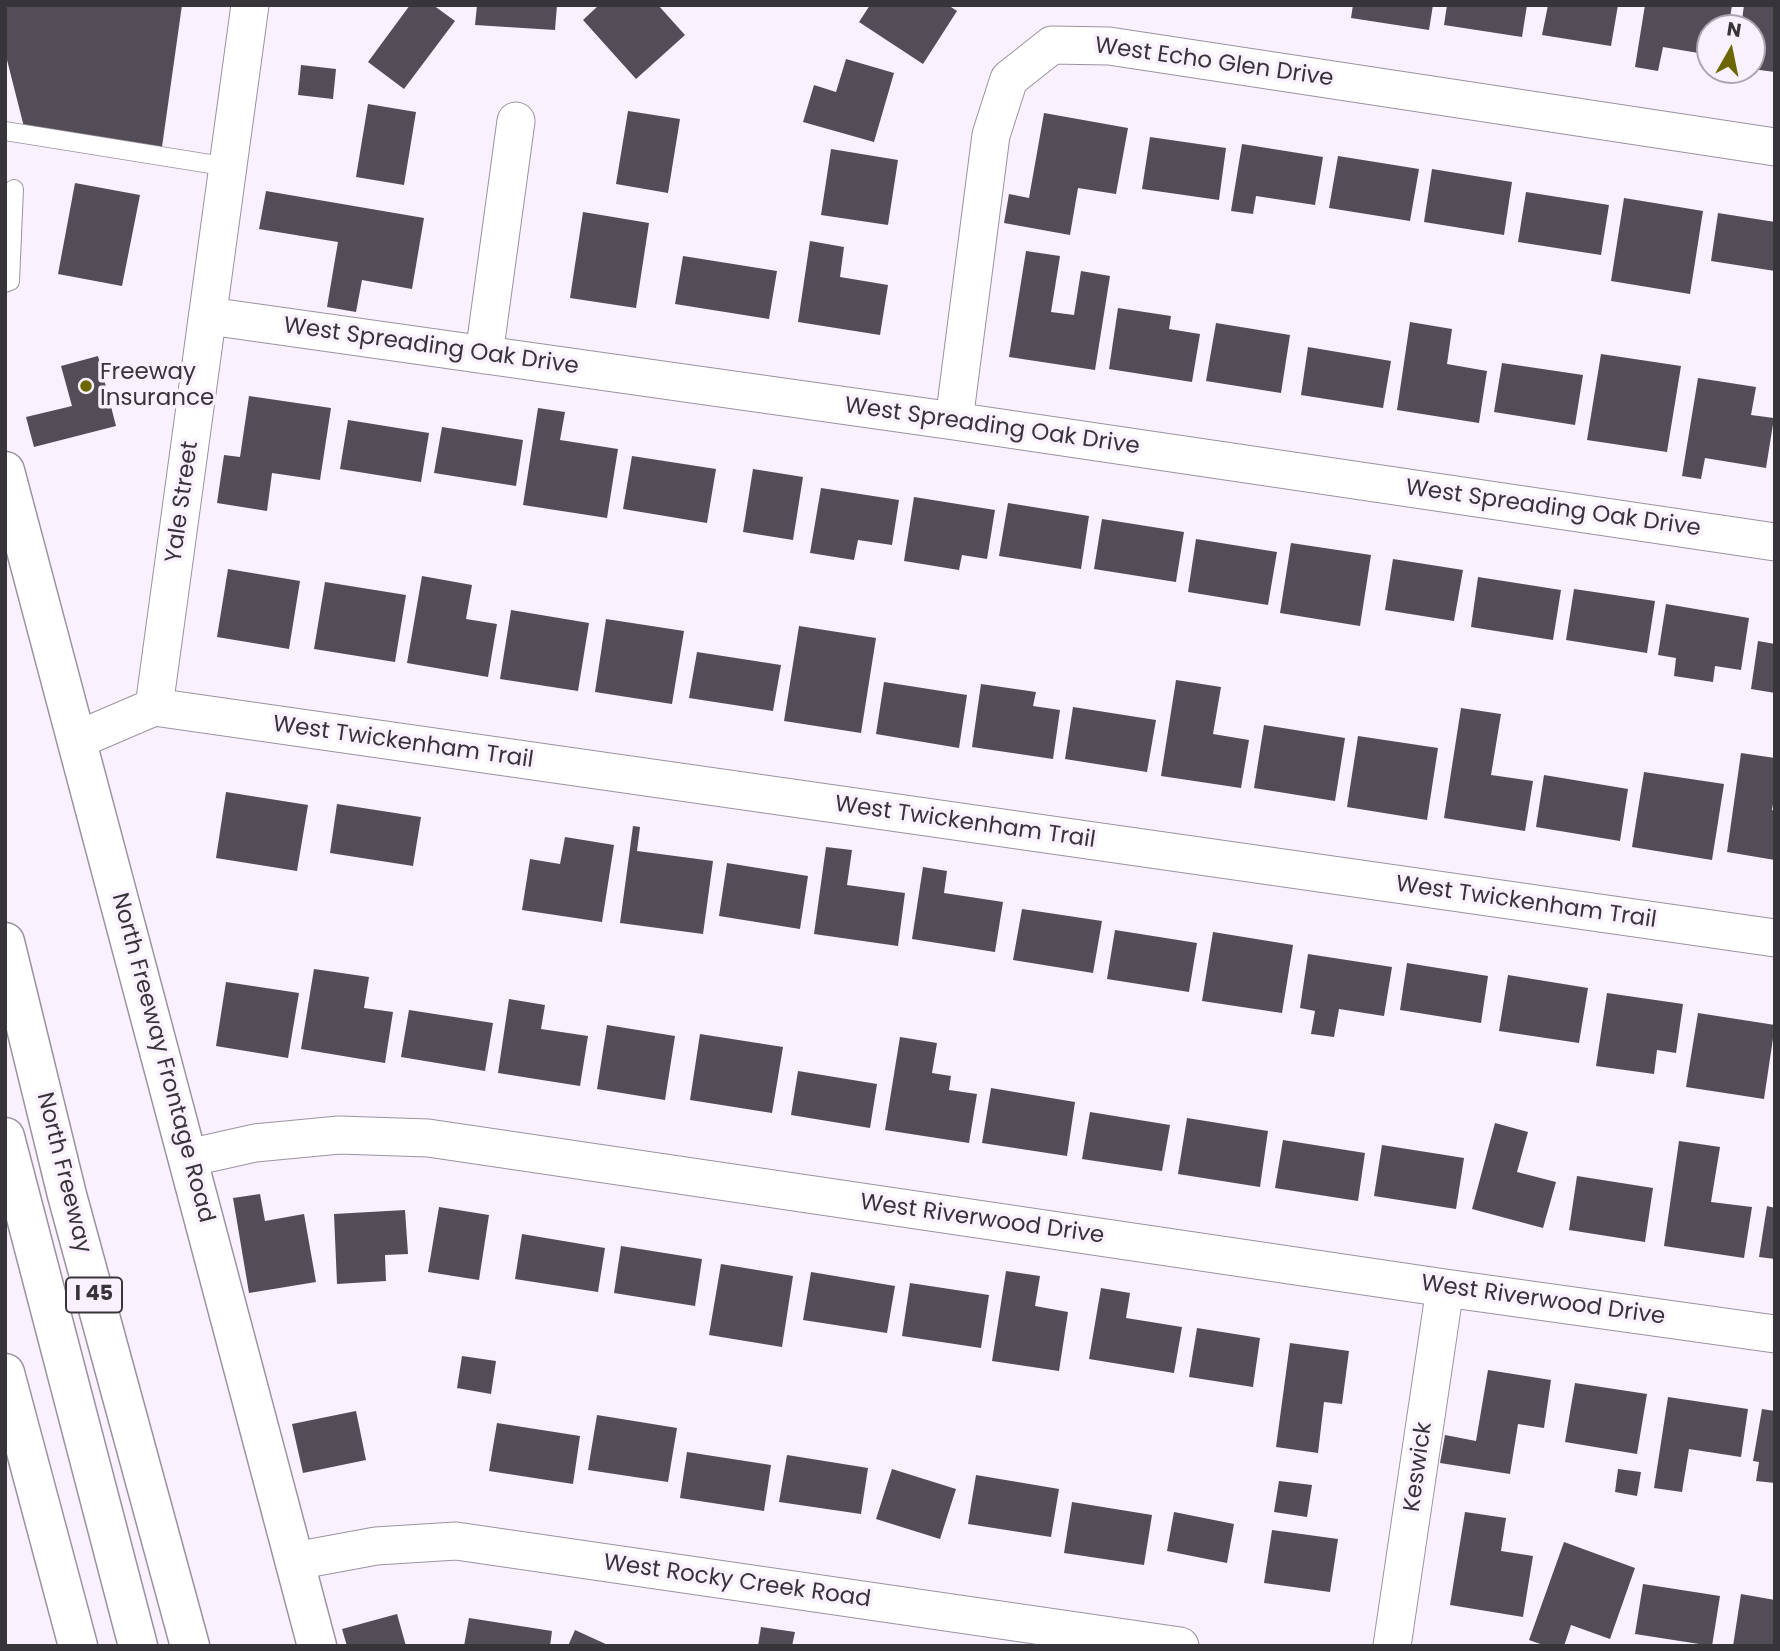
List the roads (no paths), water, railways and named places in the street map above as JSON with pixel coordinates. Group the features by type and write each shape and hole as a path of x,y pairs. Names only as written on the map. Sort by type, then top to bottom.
{"main road":[{"name":"North Freeway Frontage Road","path":"5,471 317,1646"},
{"name":"North Freeway","path":"5,942 67,1195 190,1646"},
{"name":"North Freeway","path":"5,1137 138,1646"},
{"path":"5,1373 78,1646"}],"street":[{"name":"Yale Street","path":"155,707 250,5"},
{"name":"West Echo Glen Drive","path":"954,421 991,135 1009,79 1052,45 1109,46 1775,147"},
{"path":"484,355 516,121"},
{"name":"West Spreading Oak Drive","path":"209,316 954,421 1775,542"},
{"path":"78,740 155,707"},
{"name":"West Twickenham Trail","path":"155,707 1775,938"},
{"name":"West Riverwood Drive","path":"188,1158 255,1143 339,1135 428,1138 1775,1334"},
{"name":"Keswick","path":"1392,1646 1445,1288"},
{"name":"West Rocky Creek Road","path":"295,1561 376,1546 456,1541 1180,1646"}],"lane":[{"path":"5,131 229,167"},
{"path":"5,283 10,281 13,189"}],"place":[{"name":"Freeway Insurance","path":"86,386"}]}
